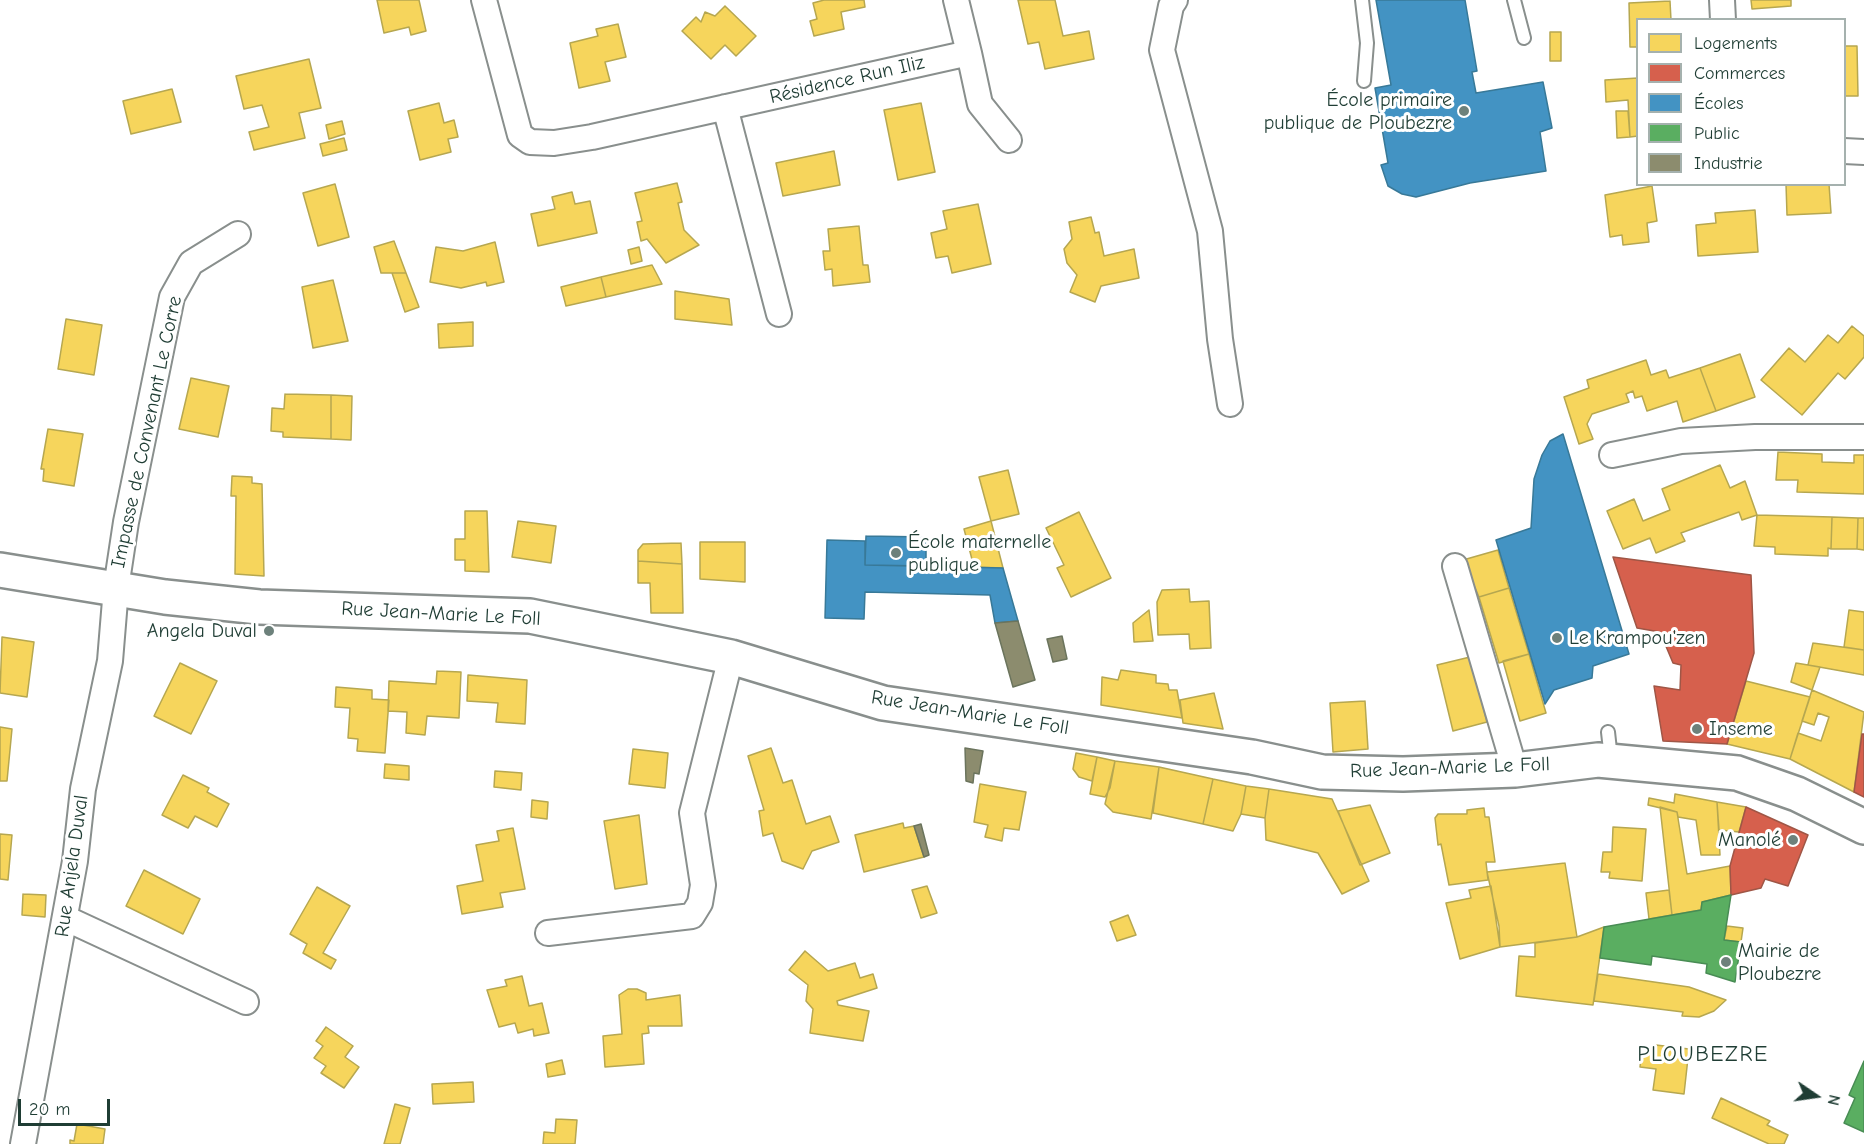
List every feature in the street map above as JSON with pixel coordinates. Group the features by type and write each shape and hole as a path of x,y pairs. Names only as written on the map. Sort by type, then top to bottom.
{"main road":[{"name":"Rue Jean-Marie Le Foll","path":"0,570 165,597 259,607 530,616 731,657 883,703 1252,757 1322,772 1403,774 1515,770 1581,761 1610,746 1737,773 1777,786 1864,827"}],"street":[{"name":"Résidence Run Iliz","path":"484,0 520,135 530,142 554,144 969,53"},
{"path":"956,0 980,104 1009,140"},
{"path":"1175,0 1171,6 1162,50 1210,231 1220,339 1230,404"},
{"path":"1722,0 1723,18"},
{"path":"725,108 779,314"},
{"path":"1846,150 1864,152"},
{"name":"Impasse de Convenant Le Corre","path":"116,588 126,522 172,297 191,263 238,234"},
{"path":"1611,455 1692,441 1755,437 1864,437"},
{"path":"1455,577 1515,770"},
{"name":"Rue Anjela Duval","path":"23,1144 75,861 83,789 110,662 116,588"},
{"path":"548,933 692,916 699,903 703,885 692,813 731,657"},
{"path":"65,918 246,1002"}],"lane":[{"path":"1362,0 1366,43 1364,81"},
{"path":"1514,0 1524,38"}],"building: Logements":[{"path":"377,0 419,0 426,31 411,35 409,27 384,33"},
{"path":"824,0 864,0 865,7 841,12 844,29 814,36 810,21 817,19 813,3"},
{"path":"1018,0 1055,0 1063,36 1089,31 1094,59 1045,69 1039,42 1028,44"},
{"path":"1751,0 1791,0 1791,6 1752,9"},
{"path":"1670,1 1671,18 1636,18 1636,47 1630,47 1629,3"},
{"path":"725,6 756,36 736,56 725,45 711,59 682,31 696,17 701,22 705,12 715,16"},
{"path":"618,24 626,57 605,62 610,81 579,88 570,43 598,36 596,29"},
{"path":"1550,32 1561,32 1561,61 1550,61"},
{"path":"1846,46 1857,46 1858,96 1846,96"},
{"path":"309,59 321,108 299,113 305,138 254,150 249,132 269,127 262,105 244,109 236,76"},
{"path":"1636,78 1636,136 1630,137 1628,100 1606,102 1605,80"},
{"path":"172,89 181,122 131,134 123,101"},
{"path":"439,103 444,123 454,120 458,137 448,139 451,152 420,160 408,111"},
{"path":"921,103 935,172 898,180 884,110"},
{"path":"1616,111 1628,111 1630,137 1617,138"},
{"path":"342,121 345,134 329,139 326,125"},
{"path":"344,138 347,150 323,156 320,144"},
{"path":"834,151 840,185 783,196 776,163"},
{"path":"677,183 682,202 678,203 684,230 699,245 666,263 647,239 641,241 637,222 642,221 635,193"},
{"path":"335,184 349,237 318,246 303,193"},
{"path":"1652,186 1657,221 1647,223 1649,242 1623,245 1622,235 1610,237 1605,195"},
{"path":"1786,186 1829,186 1831,213 1787,215"},
{"path":"572,192 575,204 590,201 597,233 538,246 531,214 555,209 552,197"},
{"path":"978,204 991,264 952,273 948,256 936,258 931,233 947,229 943,211"},
{"path":"1755,210 1758,252 1698,256 1696,225 1716,223 1715,213"},
{"path":"1091,217 1095,233 1099,232 1104,256 1134,249 1139,278 1101,286 1095,302 1070,292 1077,275 1067,263 1064,249 1072,239 1069,222"},
{"path":"859,226 863,265 868,265 870,282 833,286 832,269 825,270 823,251 830,251 828,229"},
{"path":"394,241 406,273 381,273 374,247"},
{"path":"495,242 504,282 487,286 486,282 461,288 430,282 436,247 463,251"},
{"path":"639,247 642,261 631,264 628,250"},
{"path":"652,265 662,284 606,297 601,277"},
{"path":"392,273 406,273 419,307 405,312"},
{"path":"601,277 606,297 566,306 561,287"},
{"path":"333,280 348,341 313,348 302,287"},
{"path":"675,291 729,299 732,325 675,319"},
{"path":"66,319 102,325 94,375 58,369"},
{"path":"473,322 473,346 439,348 438,324"},
{"path":"1852,326 1864,336 1864,357 1845,379 1838,373 1802,415 1761,380 1789,348 1805,362 1828,335 1838,343"},
{"path":"1740,354 1755,397 1716,411 1700,368"},
{"path":"1646,360 1651,375 1666,370 1669,378 1700,368 1716,411 1683,422 1677,401 1647,411 1642,396 1635,398 1633,391 1626,394 1629,402 1592,414 1587,424 1593,439 1579,444 1564,397 1589,388 1587,380"},
{"path":"191,378 229,386 218,437 179,429"},
{"path":"285,394 331,395 331,439 283,437 283,432 271,431 272,408 284,409"},
{"path":"331,395 352,396 351,440 331,439"},
{"path":"48,429 83,434 74,486 43,481 44,469 41,469"},
{"path":"1778,452 1822,454 1822,462 1854,463 1854,455 1864,455 1864,494 1797,492 1798,480 1776,480"},
{"path":"1720,465 1730,488 1745,481 1757,515 1742,520 1739,512 1681,533 1685,541 1656,553 1650,538 1623,549 1607,511 1634,499 1643,521 1670,510 1662,489"},
{"path":"1008,470 1019,514 991,521 979,477"},
{"path":"232,476 252,477 252,483 262,484 264,576 235,574 236,496 231,496"},
{"path":"465,511 487,511 489,572 465,571 465,560 455,560 455,539 465,539"},
{"path":"1079,512 1111,578 1071,597 1057,568 1064,565 1046,528"},
{"path":"1757,515 1832,517 1831,549 1828,548 1828,556 1775,554 1775,547 1754,546"},
{"path":"1832,517 1858,518 1857,549 1831,549"},
{"path":"1858,518 1864,518 1864,550 1857,549"},
{"path":"518,521 556,526 551,563 512,557"},
{"path":"991,521 1003,568 974,567 964,529"},
{"path":"700,542 745,542 745,582 700,579"},
{"path":"681,543 682,564 638,561 638,550 643,544"},
{"path":"1498,550 1509,588 1479,597 1463,560"},
{"path":"638,561 682,564 683,613 651,613 650,583 638,583"},
{"path":"1509,588 1529,654 1499,663 1479,597"},
{"path":"1189,589 1190,602 1209,601 1211,648 1190,649 1189,634 1158,635 1157,602 1162,590"},
{"path":"1149,610 1153,641 1134,642 1133,623"},
{"path":"1849,610 1864,612 1864,650 1844,647"},
{"path":"2,637 34,642 27,697 0,693"},
{"path":"1813,643 1864,650 1864,675 1808,665"},
{"path":"1529,654 1546,713 1520,721 1503,661"},
{"path":"1470,657 1487,722 1453,731 1437,665"},
{"path":"180,663 217,681 191,734 154,716"},
{"path":"1796,663 1820,667 1812,690 1791,682"},
{"path":"1121,670 1156,675 1156,683 1168,684 1169,690 1177,690 1182,718 1101,705 1102,677 1118,680"},
{"path":"437,671 461,672 459,718 427,716 425,735 406,733 407,712 388,711 389,681 436,684"},
{"path":"468,675 527,680 525,724 496,722 498,703 467,701"},
{"path":"1746,681 1810,697 1790,759 1727,744"},
{"path":"336,687 372,690 372,699 389,700 385,753 357,751 358,739 348,738 350,708 335,707"},
{"path":"1812,690 1864,712 1854,792 1790,759 1798,733 1821,741 1829,717 1818,713 1814,725 1802,721"},
{"path":"1214,693 1223,729 1183,723 1180,700"},
{"path":"1365,701 1368,749 1333,752 1330,703"},
{"path":"0,727 12,729 7,781 0,781"},
{"path":"771,748 783,783 792,780 806,824 830,816 839,842 812,851 803,869 782,861 773,833 763,836 759,811 764,810 748,756"},
{"path":"633,749 668,753 665,788 629,784"},
{"path":"1076,753 1097,757 1092,781 1079,777 1073,769"},
{"path":"1097,757 1115,761 1110,788 1105,797 1090,794"},
{"path":"1115,761 1159,767 1151,819 1113,812 1105,804"},
{"path":"385,764 409,766 409,780 384,778"},
{"path":"1159,767 1213,779 1203,824 1153,813"},
{"path":"495,771 522,773 521,790 494,787"},
{"path":"183,775 209,788 207,792 229,804 217,827 195,816 188,828 162,815"},
{"path":"1213,779 1246,786 1241,814 1233,831 1203,824"},
{"path":"980,784 1026,792 1019,830 1004,828 1002,841 985,837 988,825 974,822"},
{"path":"1246,786 1269,789 1265,818 1241,814"},
{"path":"1269,789 1332,799 1369,881 1342,894 1318,853 1266,840 1265,818"},
{"path":"1675,794 1717,802 1720,855 1701,855 1696,820 1678,817 1677,812 1648,805 1649,798 1674,803"},
{"path":"532,800 548,802 547,819 531,817"},
{"path":"1717,802 1746,807 1739,832 1719,830"},
{"path":"1370,805 1390,853 1360,865 1338,811"},
{"path":"1660,807 1677,812 1687,874 1730,866 1731,895 1702,902 1701,910 1672,915"},
{"path":"1484,808 1485,817 1489,817 1495,862 1486,862 1488,880 1449,885 1441,844 1438,845 1435,818 1438,814 1467,814 1467,810"},
{"path":"639,815 647,884 615,889 604,821"},
{"path":"903,823 904,828 914,826 924,857 864,872 855,835"},
{"path":"1613,827 1646,829 1642,881 1609,878 1610,872 1601,872 1603,852 1612,852"},
{"path":"513,828 525,889 500,893 503,907 462,914 457,886 483,881 476,845 499,841 497,831"},
{"path":"0,834 12,835 8,880 0,879"},
{"path":"1565,863 1577,937 1500,947 1499,926 1487,872"},
{"path":"144,870 200,899 183,934 126,906"},
{"path":"927,886 937,913 921,918 912,890"},
{"path":"1491,886 1500,947 1460,959 1446,903 1471,898 1469,890"},
{"path":"317,887 350,906 323,953 336,960 331,969 303,953 307,944 290,934"},
{"path":"1669,890 1672,915 1649,919 1646,893"},
{"path":"23,894 46,895 45,917 22,915"},
{"path":"1128,915 1136,935 1117,941 1110,922"},
{"path":"1727,926 1743,928 1741,942 1724,940"},
{"path":"1604,927 1593,1005 1516,996 1519,956 1535,957 1535,943 1577,937"},
{"path":"805,951 828,971 855,963 860,978 873,974 877,988 837,1001 838,1005 869,1011 863,1041 810,1033 813,1009 806,1001 808,985 789,970"},
{"path":"1598,974 1689,987 1726,1000 1714,1011 1699,1017 1682,1016 1683,1012 1594,1001"},
{"path":"522,976 529,1006 542,1003 549,1033 534,1036 533,1029 518,1033 515,1023 499,1027 487,990 507,986 505,980"},
{"path":"628,989 637,989 646,993 646,1000 680,995 682,1026 648,1026 649,1033 642,1034 644,1064 605,1067 603,1036 622,1034 619,995"},
{"path":"326,1027 353,1046 345,1057 359,1067 344,1088 321,1073 326,1066 314,1058 323,1046 316,1041"},
{"path":"1656,1045 1689,1049 1684,1094 1653,1090 1656,1069 1640,1067 1642,1049 1656,1050"},
{"path":"562,1060 565,1074 548,1077 546,1064"},
{"path":"473,1082 474,1102 433,1104 432,1084"},
{"path":"1721,1098 1770,1121 1767,1125 1788,1135 1784,1144 1769,1144 1712,1118"},
{"path":"395,1104 410,1108 400,1144 384,1144"},
{"path":"556,1119 577,1120 575,1144 543,1144 544,1132 555,1133"},
{"path":"77,1124 105,1129 103,1144 70,1144 70,1140 74,1141"}],"building: Commerces":[{"path":"1613,557 1751,575 1754,653 1727,744 1663,741 1654,686 1680,690 1681,665 1673,663 1660,632 1637,628"},
{"path":"1862,734 1864,734 1864,797 1854,792"},
{"path":"1746,807 1808,835 1788,886 1765,879 1761,888 1731,895 1730,866"}],"building: Écoles":[{"name":"École primaire publique de Ploubezre","path":"1376,0 1465,0 1477,71 1472,72 1476,93 1543,82 1552,128 1540,132 1546,171 1470,183 1416,197 1402,194 1388,186 1381,165 1388,163 1375,88 1391,85"},
{"path":"1563,434 1629,654 1593,666 1592,678 1554,690 1545,704 1496,540 1531,528 1534,479 1542,455 1550,441"},
{"name":"École maternelle publique","path":"866,536 926,537 926,566 865,565"},
{"path":"827,540 865,541 865,565 1003,568 1018,621 995,623 990,595 865,592 864,619 825,618"}],"building: Public":[{"path":"1731,895 1724,940 1741,942 1735,982 1706,973 1707,964 1652,956 1651,965 1600,958 1604,927 1701,910 1702,902"},
{"path":"1864,1061 1864,1132 1844,1123 1855,1098 1849,1095"}],"building: Industrie":[{"path":"1018,621 1035,680 1013,687 995,623"},
{"path":"1062,636 1067,659 1053,662 1047,639"},
{"path":"965,748 983,751 979,774 974,773 973,783 966,781"},
{"path":"921,824 929,855 924,857 914,826"}],"place":[{"name":"École primaire publique de Ploubezre","path":"1464,111"},
{"name":"École maternelle publique","path":"896,553"},
{"name":"Angela Duval","path":"269,631"},
{"name":"Le Krampou'zen","path":"1557,638"},
{"name":"Inseme","path":"1697,729"},
{"name":"Manolé","path":"1793,840"},
{"name":"Mairie de Ploubezre","path":"1726,962"}],"district":[{"name":"PLOUBEZRE","path":"1703,1055"}]}
